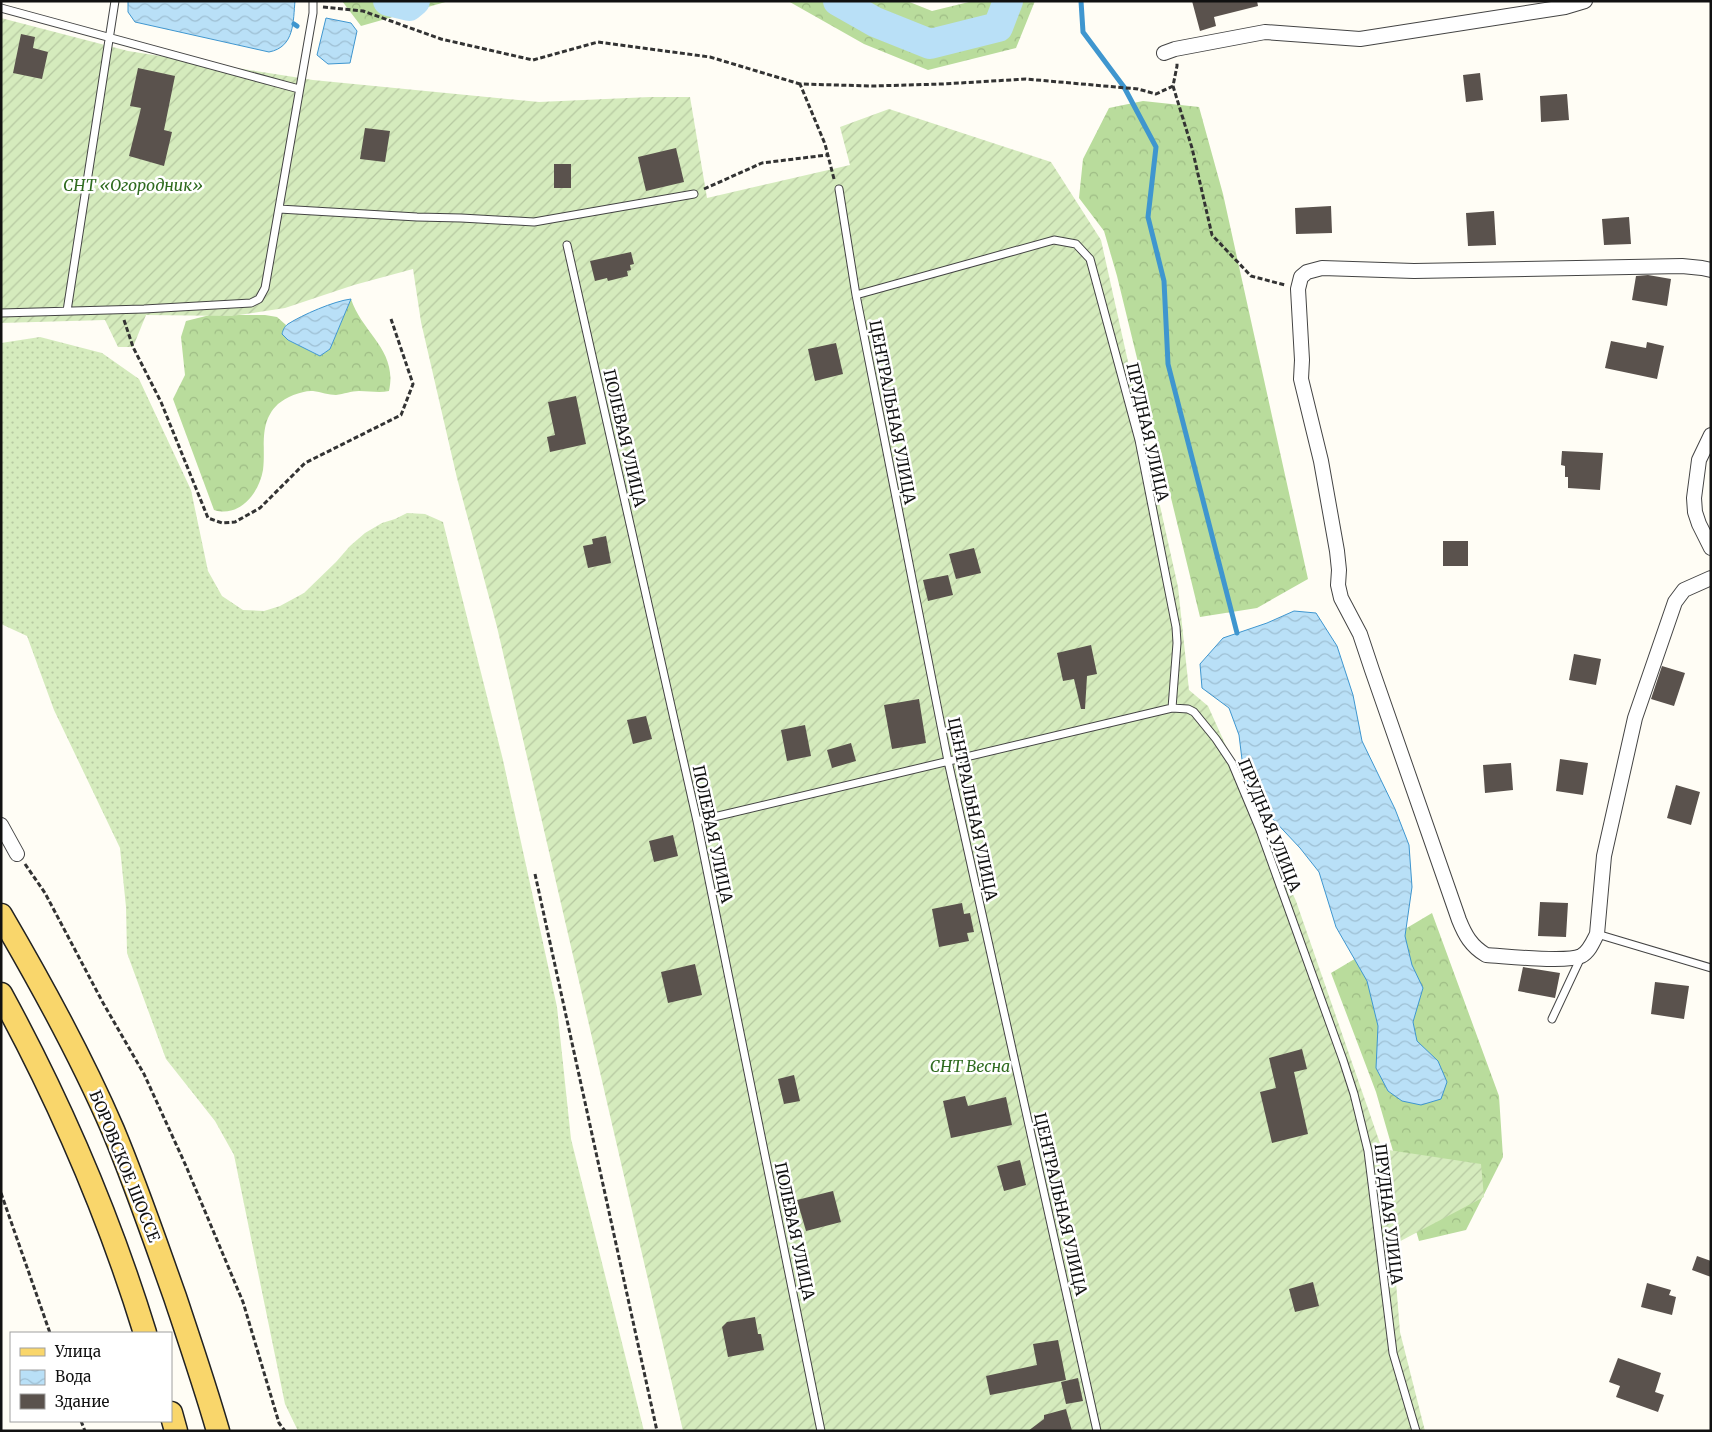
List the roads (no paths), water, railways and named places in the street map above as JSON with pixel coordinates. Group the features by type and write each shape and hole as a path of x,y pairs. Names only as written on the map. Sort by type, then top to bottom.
{"main road":[{"name":"БОРОВСКОЕ ШОССЕ","path":"1,915 92,1084 130,1171 164,1264 218,1431"},
{"path":"1,994 39,1066 81,1158 120,1258 146,1332"},
{"path":"172,1417 176,1431"}],"street":[{"path":"1170,51 1265,32 1360,39 1565,7 1585,1"},
{"path":"1711,270 1682,266 1414,270 1322,268 1307,272 1301,277 1298,289 1302,360 1301,378 1321,461 1339,570 1338,585 1341,598 1360,634 1367,652 1459,920 1467,938 1479,951 1486,955 1566,959 1582,955 1593,943 1597,934 1604,856 1635,718 1675,602 1684,590 1711,578"},
{"path":"1711,435 1699,460 1694,498 1695,512 1699,524 1711,548"},
{"path":"1,825 17,854"}],"lane":[{"path":"67,311 115,1"},
{"path":"1,314 251,302 259,299 265,288 313,4"},
{"path":"1,8 299,89"},
{"name":"ЦЕНТРАЛЬНАЯ УЛИЦА","path":"839,189 856,295 948,761 1097,1431"},
{"path":"279,209 534,222 694,194"},
{"name":"ПРУДНАЯ УЛИЦА","path":"856,295 1054,240 1076,244 1090,259 1139,440 1176,627 1177,643 1172,708 1188,709 1194,712 1216,738 1232,763 1260,830 1343,1060 1354,1094 1368,1152 1393,1353 1416,1431"},
{"name":"ПОЛЕВАЯ УЛИЦА","path":"567,245 697,821 821,1431"},
{"path":"697,821 1172,708"},
{"path":"1597,934 1711,968"},
{"path":"1552,1019 1582,955"}],"water":[{"path":"128,1 295,1 293,25 288,39 284,45 269,52 135,22 128,12"},
{"path":"326,18 351,23 357,31 350,63 328,64 317,55"},
{"path":"351,299 330,349 320,356 288,340 282,334 287,325 301,317 327,305"},
{"path":"1294,611 1316,613 1337,646 1353,695 1362,741 1395,809 1409,845 1412,887 1405,936 1412,965 1423,988 1413,1022 1417,1041 1438,1061 1447,1082 1441,1099 1421,1105 1402,1101 1388,1091 1376,1068 1378,1026 1367,981 1336,927 1319,872 1300,848 1269,815 1244,776 1239,735 1229,708 1202,688 1200,664 1223,638 1267,623"}],"waterway":[{"path":"388,1 409,6 415,1"},
{"path":"838,1 875,22 930,44 998,27 1008,1"},
{"path":"1081,1 1083,32 1124,87 1156,147 1148,217 1164,281 1168,364 1237,633"}],"park label":[{"name":"СНТ «Огородник»","path":"133,185"},
{"name":"СНТ Весна","path":"970,1066"}]}
